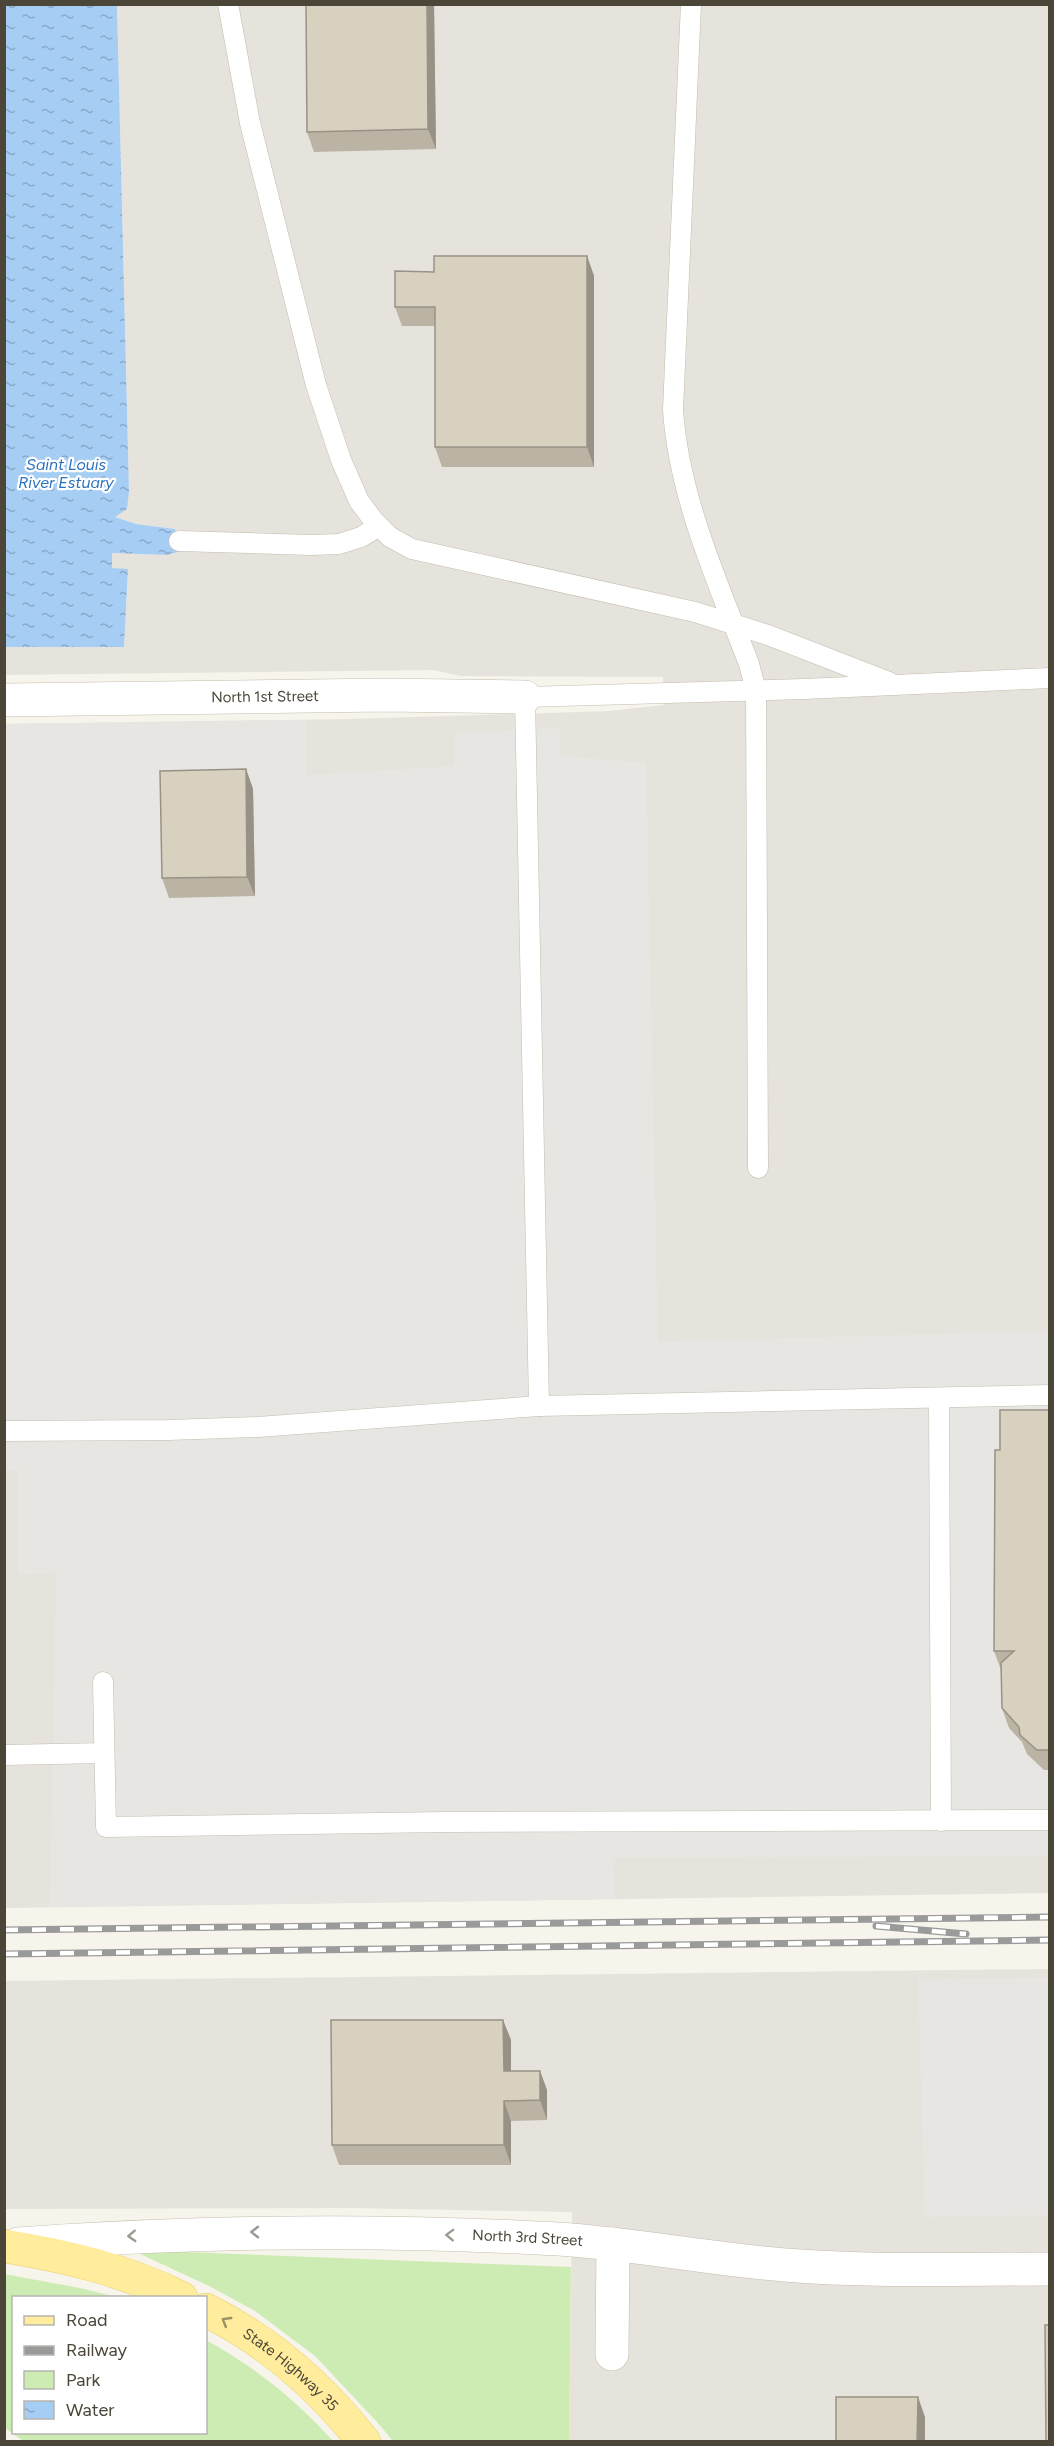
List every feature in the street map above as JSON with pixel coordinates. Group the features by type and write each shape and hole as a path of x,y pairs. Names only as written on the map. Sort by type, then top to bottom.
{"main road":[{"path":"4,2246 88,2262 176,2296"},
{"name":"State Highway 35","path":"207,2311 267,2347 304,2376 337,2408 364,2442"}],"street":[{"name":"North 1st Street","path":"4,700 386,695 525,697"},
{"name":"North 3rd Street","path":"4,2246 129,2236 246,2232 520,2238 613,2244 746,2261 848,2269 1050,2269"},
{"path":"612,2354 613,2244"}],"lane":[{"path":"228,4 250,123 316,385 341,460 359,501 379,526 390,537 412,549 695,612 734,624 897,685"},
{"path":"691,4 673,410 675,439 690,500 756,691 758,1168"},
{"path":"179,541 326,545 351,542 379,526"},
{"path":"539,1406 525,697 756,691 1050,678"},
{"path":"4,1431 124,1431 258,1427 539,1406 1050,1395"},
{"path":"939,1398 941,1821"},
{"path":"103,1682 106,1827 447,1822 1050,1820"},
{"path":"4,1755 104,1753"}],"shaded area":[{"path":"117,5 1049,5 1049,1893 5,1908 4,724 351,719 610,711 664,705 663,677 461,676 434,670 5,675 5,647 124,647 128,570 112,568 112,553 167,555 175,529 136,524 115,517 129,491"},
{"path":"306,720 307,775 454,766 455,733 560,728 560,756 646,763 658,1342 1049,1331 1049,1430 1027,1746 1044,1770 1049,1770 1049,1856 613,1858 615,1899 50,1907 56,1573 18,1574 18,1470 4,1470 4,724"},
{"path":"1049,1969 1049,2441 569,2441 572,2212 351,2208 5,2209 4,1981"},
{"path":"1049,1978 1049,2215 925,2217 918,1979"}],"green space":[{"path":"158,2251 571,2267 569,2441 393,2441 315,2356 255,2311 209,2286 138,2253"},
{"path":"4,2274 113,2296 12,2296 12,2433 5,2428"},
{"path":"207,2341 274,2385 333,2441 23,2441 13,2434 207,2434"}],"water":[{"name":"Saint Louis River Estuary","path":"5,5 117,5 129,491 127,509 115,517 136,524 175,529 181,551 167,555 112,553 112,568 128,569 124,647 5,647"}],"building":[{"path":"306,4 427,4 428,129 307,132"},
{"path":"434,256 587,256 587,447 435,447 435,307 395,307 395,271 434,272"},
{"path":"246,769 247,877 162,878 160,771"},
{"path":"1000,1410 1050,1410 1050,1750 1037,1750 1020,1735 1019,1727 1002,1708 1001,1663 1014,1651 994,1651 995,1450 1000,1450"},
{"path":"331,2020 503,2020 504,2071 540,2071 540,2100 504,2101 504,2145 332,2145"},
{"path":"1045,2325 1050,2325 1050,2442 1046,2442"},
{"path":"836,2397 918,2397 917,2442 836,2442"}],"railway":[{"path":"4,1930 1050,1917"},
{"path":"876,1926 966,1934"},
{"path":"4,1954 1050,1940"}]}
